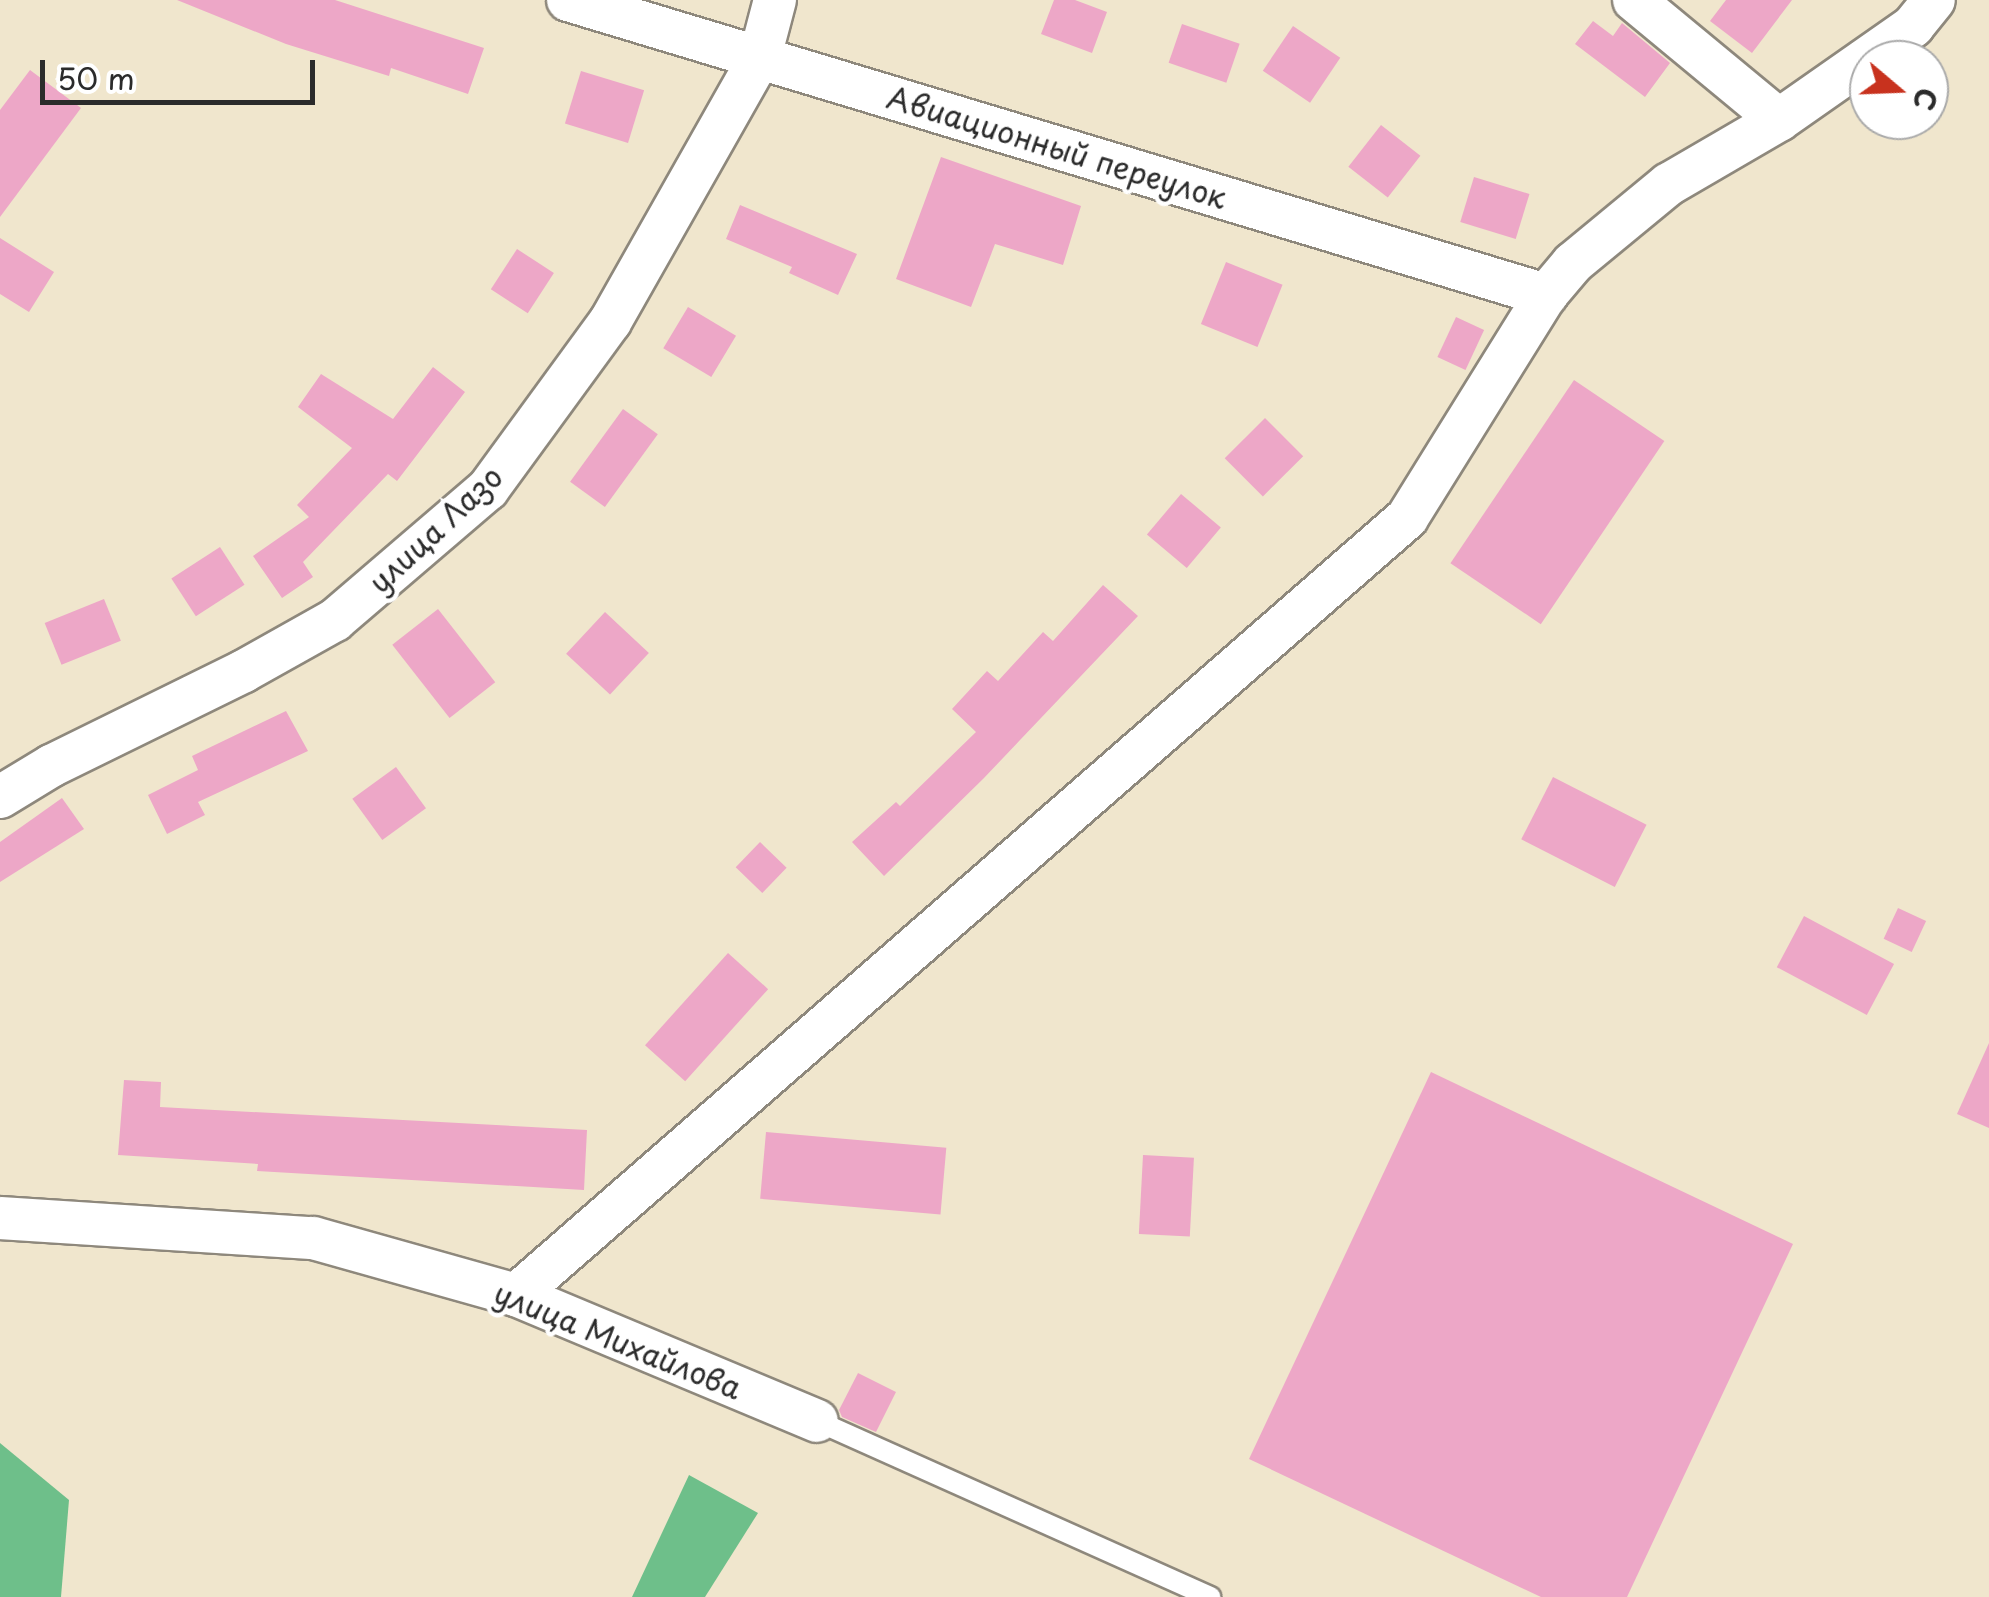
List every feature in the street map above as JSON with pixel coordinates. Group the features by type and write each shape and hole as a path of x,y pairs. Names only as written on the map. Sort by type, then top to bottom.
{"street":[{"name":"Авиационный переулок","path":"568,0 1546,296"},
{"name":"улица Лазо","path":"0,797 50,766 244,672 335,620 488,489 610,322 760,57 774,0"},
{"path":"1634,0 1779,120"},
{"path":"516,1295 1408,518 1546,296 1572,263 1670,184 1779,120 1913,26 1934,0"},
{"name":"улица Михайлова","path":"0,1218 313,1238 516,1295 817,1421"}],"lane":[{"path":"817,1421 1210,1597"}],"green space":[{"path":"0,1443 69,1500 61,1597 0,1597"},
{"path":"689,1475 758,1513 705,1597 632,1597"}],"building":[{"path":"177,0 335,0 484,48 468,94 391,68 389,76 286,44"},
{"path":"1054,0 1075,0 1107,12 1092,53 1041,34"},
{"path":"1726,0 1792,0 1752,53 1710,21"},
{"path":"1593,21 1613,36 1622,23 1670,63 1645,97 1575,44"},
{"path":"1182,24 1240,44 1226,83 1169,63"},
{"path":"1293,26 1340,58 1310,103 1263,71"},
{"path":"30,70 81,108 0,217 0,110"},
{"path":"581,71 644,90 628,143 565,124"},
{"path":"1381,125 1420,156 1388,198 1348,167"},
{"path":"941,157 1081,206 1063,265 995,244 971,307 896,279"},
{"path":"1474,177 1529,194 1516,239 1460,222"},
{"path":"740,205 857,254 838,295 789,273 792,267 726,239"},
{"path":"0,238 54,272 29,312 0,294"},
{"path":"517,249 554,273 528,313 491,289"},
{"path":"1226,262 1283,285 1257,347 1201,324"},
{"path":"688,307 736,336 711,377 663,348"},
{"path":"1456,317 1484,330 1466,370 1437,357"},
{"path":"433,367 465,392 397,481 388,474 303,562 313,577 282,598 253,556 309,517 297,505 352,448 298,407 321,374 393,419"},
{"path":"1574,380 1664,441 1541,624 1450,563"},
{"path":"623,409 658,434 605,507 570,482"},
{"path":"1265,418 1303,456 1263,496 1225,458"},
{"path":"1181,494 1221,527 1187,568 1147,535"},
{"path":"220,547 245,585 196,616 171,579"},
{"path":"1103,585 1138,616 984,778 884,876 852,842 896,802 900,806 976,732 952,709 987,671 998,681 1043,632 1053,641"},
{"path":"104,599 121,641 62,665 45,623"},
{"path":"438,609 495,682 450,718 392,645"},
{"path":"605,612 649,653 610,695 566,654"},
{"path":"286,711 308,751 198,802 205,815 167,834 148,795 198,770 192,756"},
{"path":"396,767 426,808 382,840 352,799"},
{"path":"1553,777 1647,825 1615,887 1521,839"},
{"path":"62,798 84,829 0,882 0,842"},
{"path":"760,842 787,868 762,893 736,867"},
{"path":"1898,908 1926,921 1912,952 1884,939"},
{"path":"1804,916 1894,964 1867,1015 1777,967"},
{"path":"728,953 768,989 685,1081 645,1045"},
{"path":"1989,1043 1989,1128 1957,1114"},
{"path":"1431,1072 1793,1244 1627,1597 1541,1597 1249,1459"},
{"path":"124,1080 161,1082 160,1107 587,1130 584,1190 257,1171 258,1164 118,1155"},
{"path":"766,1132 946,1148 940,1215 760,1199"},
{"path":"1143,1155 1194,1158 1190,1237 1139,1234"},
{"path":"858,1373 896,1392 876,1432 842,1417 839,1410"}]}
